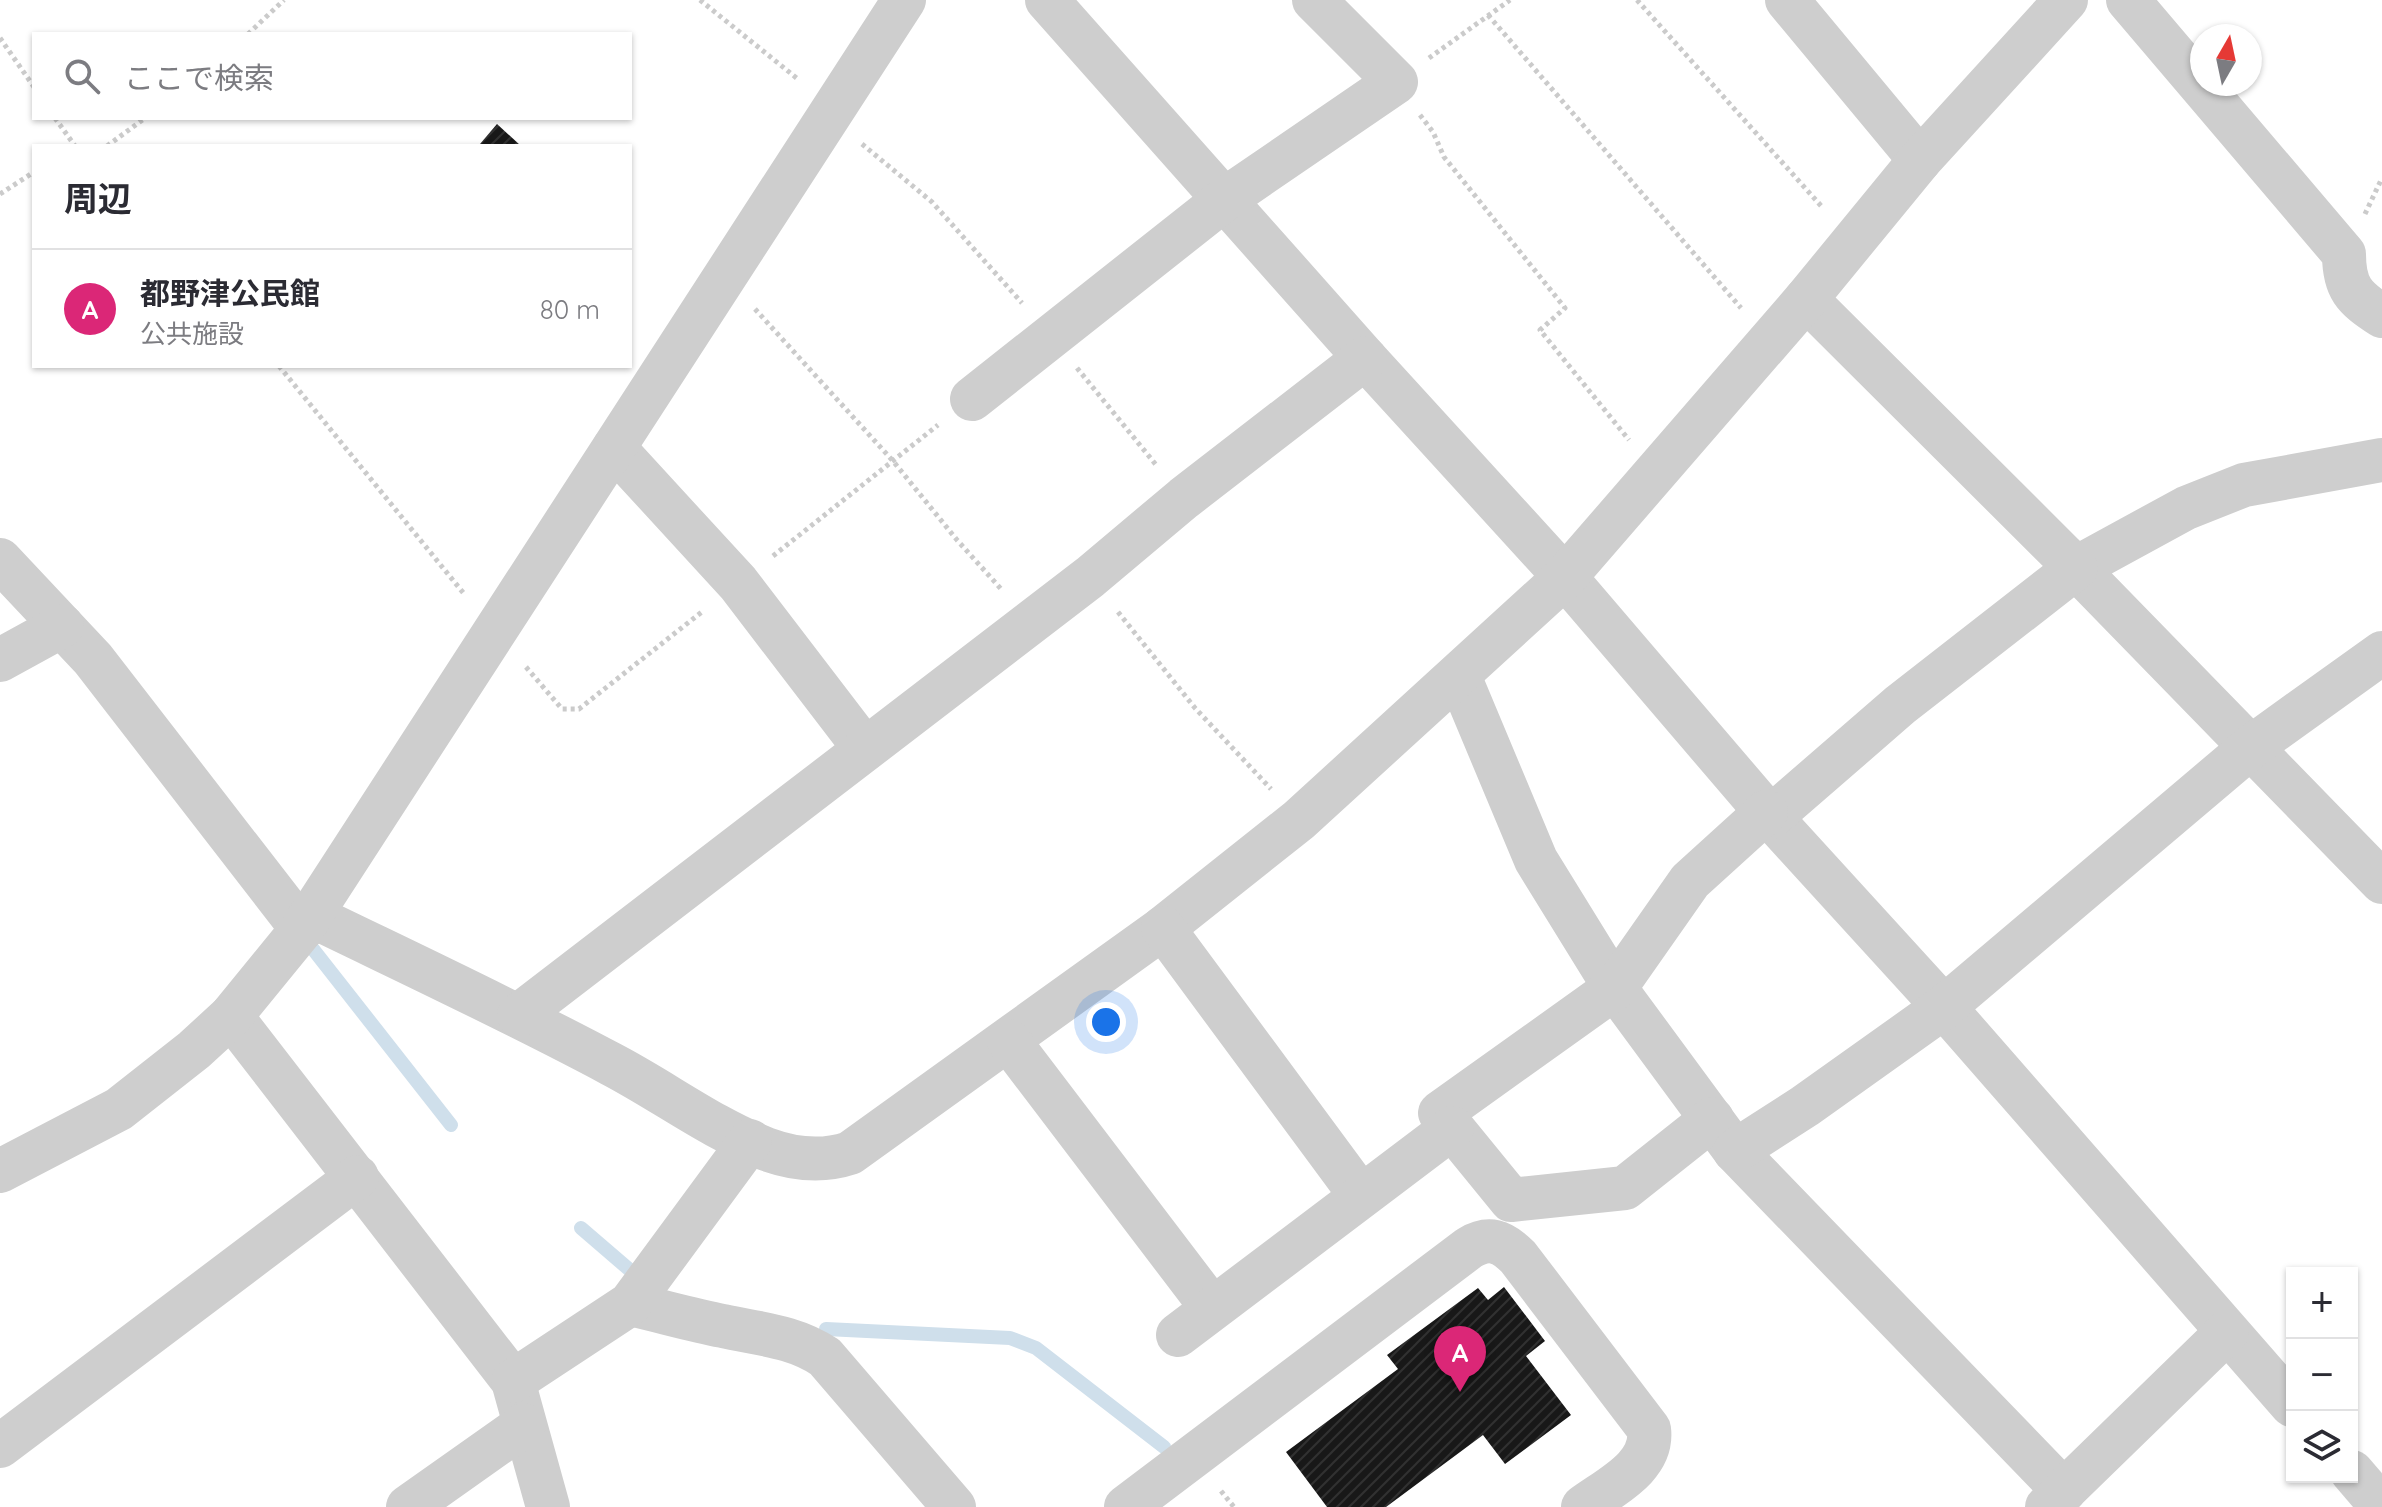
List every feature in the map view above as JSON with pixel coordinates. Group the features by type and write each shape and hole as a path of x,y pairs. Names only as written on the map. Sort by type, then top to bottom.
{"street":[{"path":"0,1171 119,1109 194,1050 231,1016 306,922 904,0"},
{"path":"1047,0 1365,358 1565,577 1769,814 1944,1007 2286,1398"},
{"path":"972,399 1225,199 1396,82 1314,0"},
{"path":"1787,0 1920,160"},
{"path":"0,560 93,659 306,922 519,1015 766,1149 816,1159 834,1158 850,1153 1009,1041 1163,928 1299,820 1565,577 1806,299 1920,160 2066,0"},
{"path":"2128,0 2344,254 2344,275 2350,291 2382,316"},
{"path":"1806,299 2076,568 2382,882"},
{"path":"519,1015 1090,577 1184,498 1365,358"},
{"path":"614,448 738,583 865,749"},
{"path":"2382,460 2244,485 2186,508 2076,568 1900,705 1690,881 1615,988 1440,1113 1511,1200 1625,1188 1724,1135 1805,1106 1944,1007 2251,747 2382,653"},
{"path":"0,660 62,626"},
{"path":"1459,676 1536,860 1615,988 1724,1135 2055,1499 2227,1332"},
{"path":"1163,928 1361,1196"},
{"path":"231,1016 513,1381 548,1507"},
{"path":"1009,1041 1212,1308"},
{"path":"1178,1335 1452,1128"},
{"path":"513,1381 630,1304 750,1141"},
{"path":"0,1446 357,1177"},
{"path":"1126,1507 1469,1248 1493,1240 1503,1243 1518,1257 1649,1429 1651,1443 1645,1458 1583,1507"},
{"path":"630,1304 785,1338 812,1348 825,1357 954,1507"},
{"path":"408,1507 524,1425"},
{"path":"2358,1479 2382,1507"}],"path":[{"path":"250,32 284,0"},
{"path":"700,0 833,108 857,140 932,202 1051,336 1184,498"},
{"path":"1510,0 1396,82 1433,132 1444,157 1565,308 1540,330 1656,473"},
{"path":"1637,0 1852,240"},
{"path":"1488,15 1769,341"},
{"path":"0,38 32,84"},
{"path":"56,120 74,144"},
{"path":"110,144 142,120"},
{"path":"0,194 32,173"},
{"path":"725,276 883,450 957,540 1031,622"},
{"path":"281,368 495,632"},
{"path":"1090,577 1195,708 1299,820"}],"building":[{"path":"497,124 519,144 480,144"},
{"path":"1504,1287 1545,1341 1526,1356 1571,1415 1505,1464 1483,1435 1386,1507 1327,1507 1286,1452 1398,1369 1387,1355 1478,1288 1488,1300"}],"waterway":[{"path":"309,944 451,1125"},
{"path":"581,1228 638,1277"},
{"path":"826,1329 1010,1338 1036,1348 1164,1447"}],"place":[{"name":"都野津公民館","path":"1460,1392"}]}
